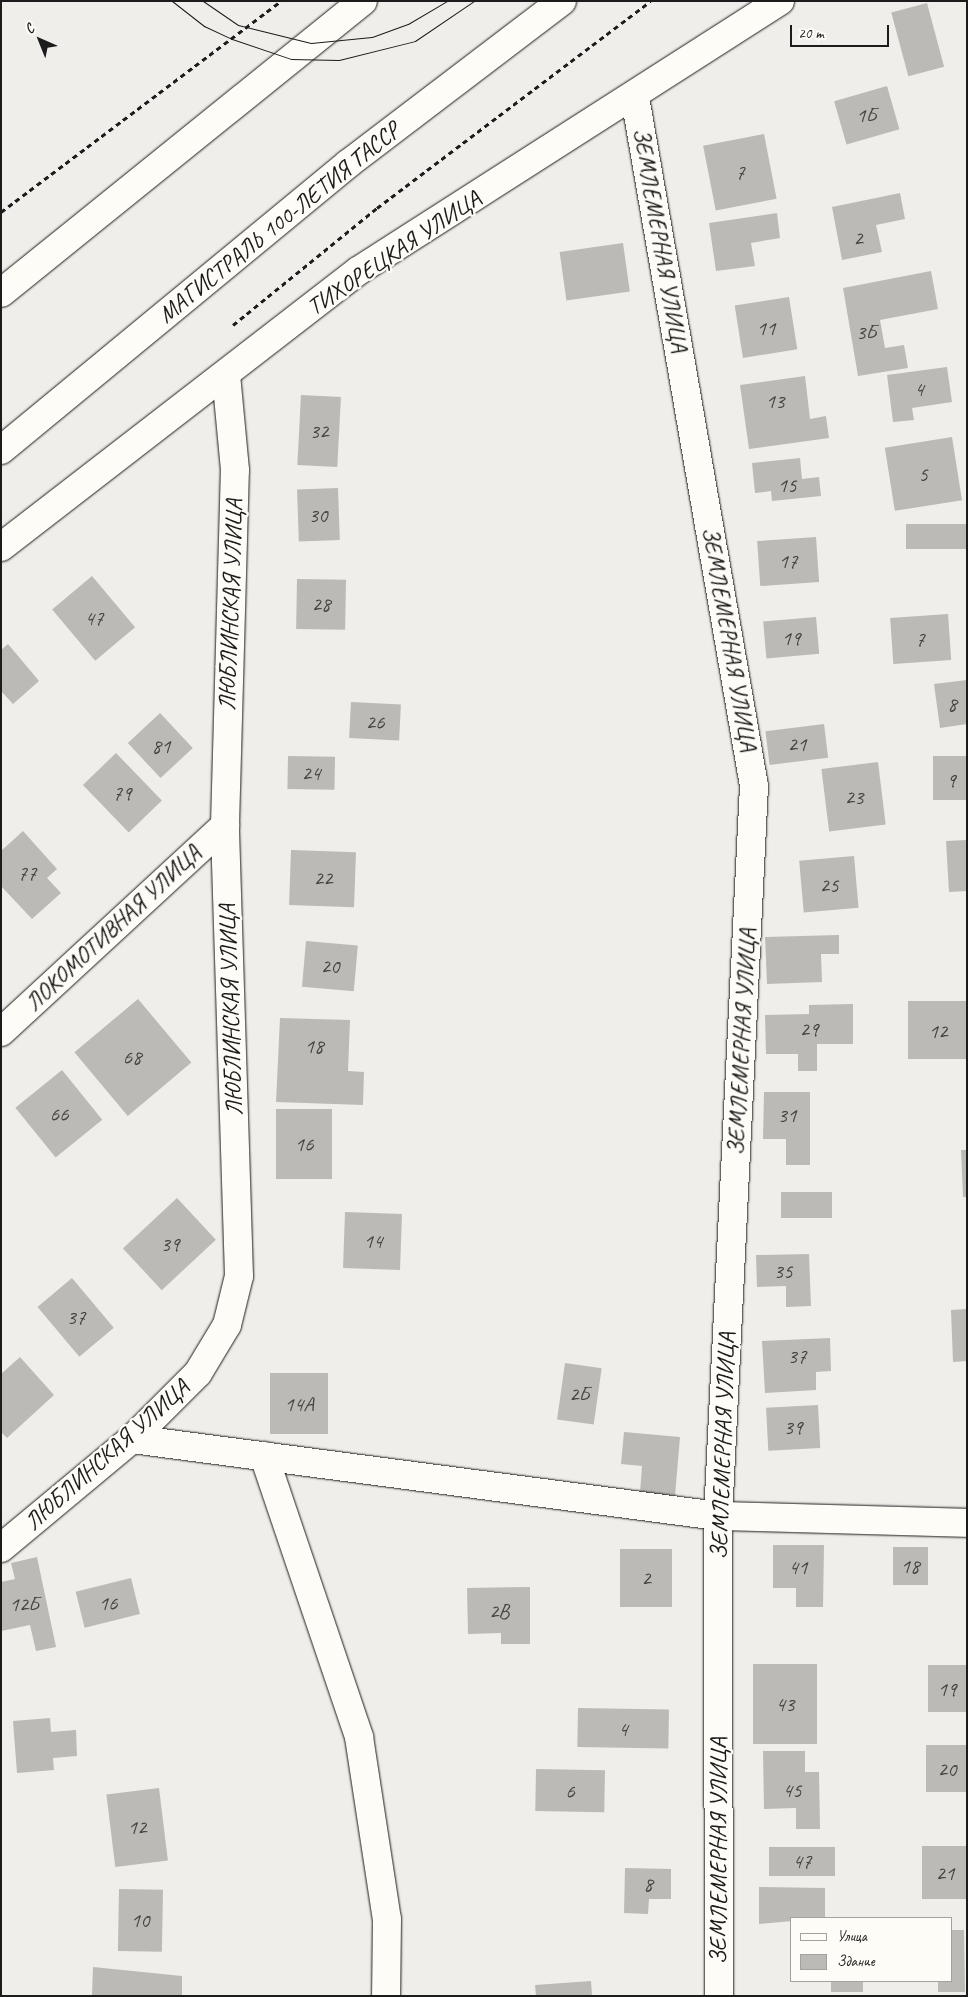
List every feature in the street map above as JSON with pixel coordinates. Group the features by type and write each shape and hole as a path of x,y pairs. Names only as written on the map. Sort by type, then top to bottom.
{"street":[{"path":"1,293 363,1"},
{"name":"МАГИСТРАЛЬ 100-ЛЕТИЯ ТАССР","path":"1,450 348,164 562,1"},
{"name":"ТИХОРЕЦКАЯ УЛИЦА","path":"1,547 358,271 635,97 780,1"},
{"name":"ЗЕМЛЕМЕРНАЯ УЛИЦА","path":"635,97 754,786 718,1516 719,1996"},
{"name":"ЛЮБЛИНСКАЯ УЛИЦА","path":"1,1548 132,1439 198,1373 227,1325 239,1276 225,825 235,470 226,374"},
{"name":"ЛОКОМОТИВНАЯ УЛИЦА","path":"1,1032 225,825"},
{"path":"132,1439 718,1516 967,1523"},
{"path":"264,1456 359,1737 388,1919 386,1996"}],"path":[{"path":"1,212 281,1"},
{"path":"227,330 377,208 651,1"}],"building":[{"path":"927,3 944,67 908,76 891,13"},
{"path":"887,86 899,129 847,144 834,101"},
{"path":"764,134 777,199 716,211 703,146"},
{"path":"900,193 905,219 876,225 882,252 842,260 832,207"},
{"path":"777,213 780,238 751,243 755,266 716,271 709,223"},
{"path":"623,243 630,292 566,300 560,252"},
{"path":"931,271 938,309 880,320 885,348 904,345 908,368 858,376 843,288"},
{"path":"789,297 797,349 743,358 735,306"},
{"path":"947,367 952,402 912,408 914,420 893,422 887,375"},
{"path":"805,376 810,419 826,416 829,438 749,449 740,385"},
{"path":"301,395 341,397 337,467 297,465"},
{"path":"952,437 962,500 895,511 885,448"},
{"path":"800,458 802,479 819,477 821,496 772,501 771,491 755,493 752,463"},
{"path":"338,488 340,540 299,541 297,489"},
{"path":"906,524 967,524 967,549 906,549"},
{"path":"816,537 819,582 760,586 757,541"},
{"path":"92,576 135,627 95,661 52,609"},
{"path":"297,579 346,580 345,630 296,629"},
{"path":"948,614 951,660 893,664 890,618"},
{"path":"816,617 819,654 766,658 763,622"},
{"path":"8,644 39,681 13,704 1,691 1,650"},
{"path":"967,680 967,724 940,728 934,684"},
{"path":"351,702 401,705 399,741 349,738"},
{"path":"160,713 193,748 161,778 128,743"},
{"path":"824,724 828,758 770,765 765,731"},
{"path":"116,753 162,800 129,832 83,785"},
{"path":"288,756 335,757 334,790 287,789"},
{"path":"933,756 967,756 967,800 933,800"},
{"path":"878,762 886,825 829,831 821,769"},
{"path":"23,831 57,869 47,878 61,893 32,919 1,886 1,851"},
{"path":"967,840 967,891 949,892 946,841"},
{"path":"291,850 356,852 354,907 289,905"},
{"path":"854,856 859,908 804,913 799,861"},
{"path":"839,935 839,954 821,954 822,982 767,984 765,937"},
{"path":"306,941 358,946 354,991 302,987"},
{"path":"138,999 191,1063 128,1116 74,1052"},
{"path":"908,1001 967,1001 967,1059 908,1059"},
{"path":"853,1004 853,1044 817,1044 817,1071 798,1071 798,1054 766,1054 765,1015 809,1014 809,1005"},
{"path":"280,1018 350,1020 348,1071 364,1072 363,1105 276,1102"},
{"path":"62,1070 102,1120 56,1157 15,1108"},
{"path":"764,1092 810,1092 810,1165 786,1165 786,1139 763,1139"},
{"path":"276,1109 332,1109 332,1179 276,1179"},
{"path":"961,1150 967,1150 967,1197 963,1197"},
{"path":"781,1192 832,1192 832,1218 781,1218"},
{"path":"177,1198 216,1240 162,1290 123,1248"},
{"path":"345,1212 402,1214 400,1270 343,1268"},
{"path":"809,1254 811,1306 786,1307 786,1286 757,1287 756,1255"},
{"path":"72,1278 114,1328 79,1357 38,1307"},
{"path":"967,1309 967,1361 953,1362 951,1310"},
{"path":"830,1338 831,1371 816,1372 816,1390 765,1393 762,1341"},
{"path":"20,1357 54,1395 7,1438 1,1432 1,1374"},
{"path":"565,1363 602,1368 594,1425 557,1419"},
{"path":"270,1373 328,1373 328,1434 270,1434"},
{"path":"818,1405 820,1448 768,1451 766,1408"},
{"path":"624,1432 680,1437 675,1496 640,1493 642,1466 621,1464"},
{"path":"773,1545 824,1545 823,1607 796,1607 796,1588 773,1588"},
{"path":"893,1547 928,1547 928,1585 893,1585"},
{"path":"620,1549 672,1549 672,1607 620,1607"},
{"path":"37,1557 56,1647 36,1651 30,1625 1,1631 1,1582 15,1579 11,1563"},
{"path":"131,1578 140,1614 85,1628 76,1592"},
{"path":"530,1587 530,1644 501,1644 501,1633 468,1634 467,1588"},
{"path":"753,1664 817,1664 817,1744 753,1744"},
{"path":"928,1665 967,1665 967,1712 928,1712"},
{"path":"578,1708 669,1710 668,1749 577,1747"},
{"path":"50,1718 51,1732 76,1730 77,1756 53,1758 54,1770 17,1773 13,1721"},
{"path":"926,1745 967,1745 967,1792 926,1792"},
{"path":"763,1751 805,1751 805,1772 819,1772 820,1829 796,1829 796,1808 764,1809"},
{"path":"536,1769 605,1770 604,1812 535,1811"},
{"path":"159,1788 168,1860 115,1867 106,1794"},
{"path":"922,1846 967,1846 967,1899 922,1899"},
{"path":"769,1847 835,1847 835,1876 769,1876"},
{"path":"625,1868 671,1869 671,1899 649,1899 648,1914 624,1913"},
{"path":"759,1887 825,1888 825,1917 790,1917 790,1921 759,1924"},
{"path":"119,1889 163,1890 162,1952 118,1951"},
{"path":"953,1930 964,1930 965,1992 938,1992 938,1982 953,1982"},
{"path":"93,1967 182,1976 182,1996 92,1996"},
{"path":"591,1981 592,1996 536,1996 535,1985"},
{"path":"831,1982 863,1982 863,1992 831,1992"}],"tram line":[{"path":"172,1 204,26 232,39 291,59 339,60 415,41 474,1"},
{"path":"203,1 238,25 311,43 372,37 408,24 447,1"}]}
